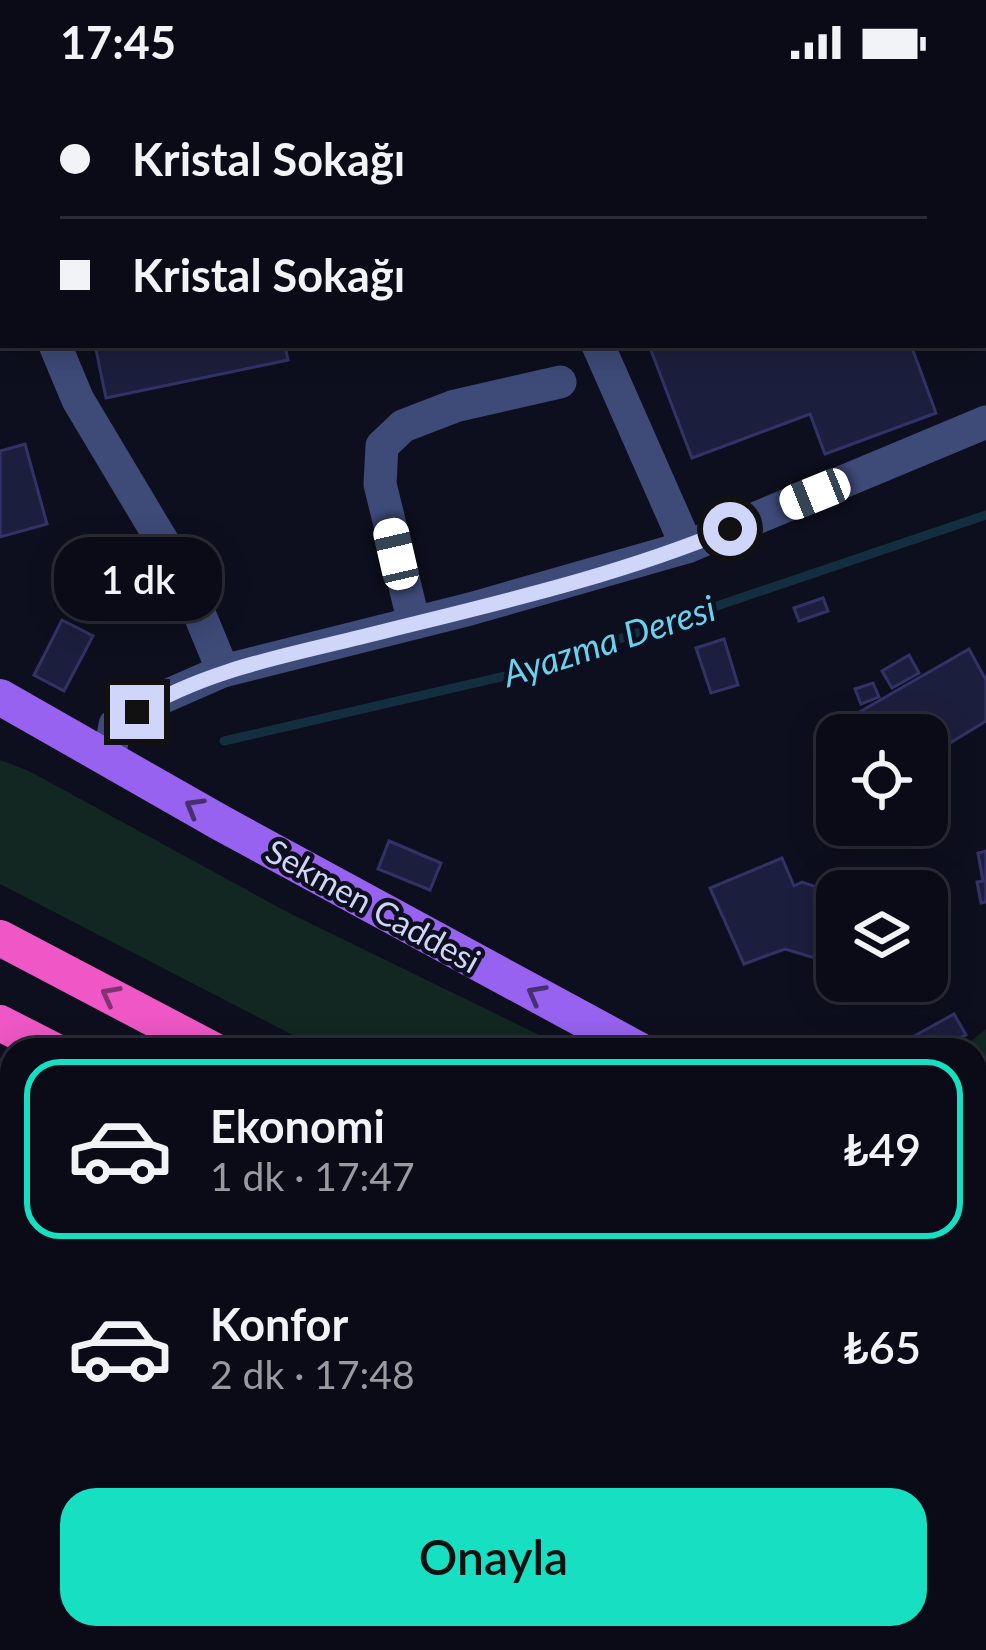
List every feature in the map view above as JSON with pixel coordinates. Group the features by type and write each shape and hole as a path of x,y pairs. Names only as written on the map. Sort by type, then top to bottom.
{"highway":[{"path":"0,938 190,1038"},
{"path":"0,1023 29,1038"}],"main road":[{"path":"0,697 109,759"},
{"path":"0,716 109,759"},
{"name":"Sekmen Caddesi","path":"109,759 617,1038"}],"street":[{"path":"56,348 78,400 185,579 223,671"},
{"path":"599,348 687,547"},
{"path":"414,623 380,484 382,446 403,426 455,406 560,382"},
{"path":"109,759 115,725 223,671 687,547 986,422"}],"green space":[{"path":"0,760 29,771 287,912 545,1038 299,1038 0,884"}],"building":[{"path":"96,348 286,348 288,360 106,398"},
{"path":"650,348 912,348 936,413 825,454 810,414 692,458"},
{"path":"25,444 47,524 0,537 0,451"},
{"path":"823,598 828,611 799,621 794,608"},
{"path":"62,620 93,636 64,691 34,675"},
{"path":"724,639 738,685 711,693 696,648"},
{"path":"969,649 986,680 986,721 948,744 948,714 856,714"},
{"path":"909,655 919,673 892,688 882,671"},
{"path":"873,683 879,697 861,704 855,689"},
{"path":"389,841 441,863 430,890 378,869"},
{"path":"986,851 986,902 981,903 978,853"},
{"path":"782,858 794,886 802,882 816,887 816,958 785,949 744,964 710,888"},
{"path":"954,1014 966,1035 960,1038 911,1038"}],"waterway":[{"name":"Ayazma Deresi","path":"224,741 522,672 986,515"}],"route":[{"path":"137,712 223,671 470,609 687,547 730,529"}]}
